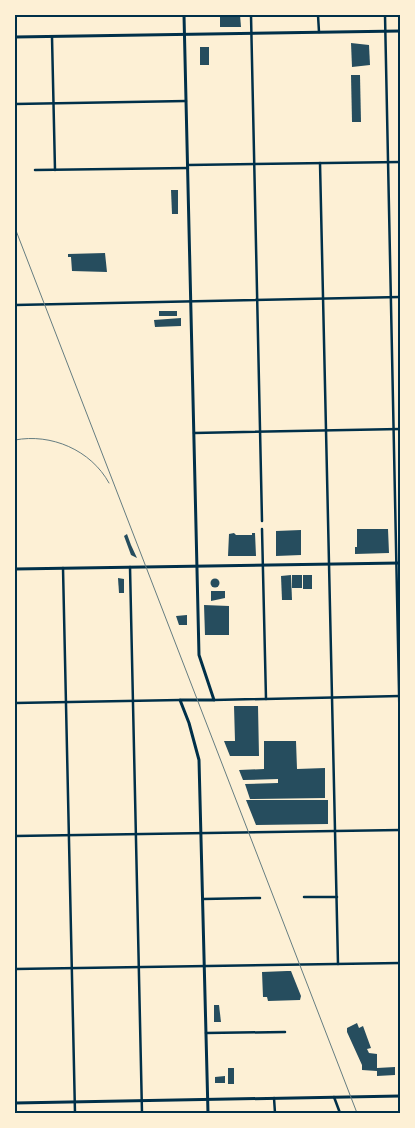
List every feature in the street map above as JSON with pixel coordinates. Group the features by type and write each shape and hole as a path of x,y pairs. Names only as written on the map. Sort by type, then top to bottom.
{"main road":[{"path":"184,15 199,655 214,700 180,700 189,723 199,760 208,1113"},
{"path":"15,37 400,31"},
{"path":"15,569 398,563"},
{"path":"15,1103 400,1096"}],"street":[{"path":"251,15 262,521"},
{"path":"318,15 319,32"},
{"path":"386,15 400,739"},
{"path":"52,37 55,170"},
{"path":"15,104 186,101"},
{"path":"35,170 400,162"},
{"path":"320,163 338,964"},
{"path":"15,305 400,297"},
{"path":"194,432 400,429"},
{"path":"262,529 266,699"},
{"path":"130,567 142,1113"},
{"path":"63,568 75,1113"},
{"path":"214,700 400,696"},
{"path":"15,703 180,700"},
{"path":"15,836 400,830"},
{"path":"304,897 337,897"},
{"path":"203,899 260,898"},
{"path":"15,969 400,963"},
{"path":"206,1033 285,1032"},
{"path":"334,1097 340,1113"},
{"path":"274,1098 274,1113"}],"building":[{"path":"220,15 240,15 241,27 220,27"},
{"path":"351,43 369,45 370,65 352,67"},
{"path":"200,47 209,47 209,65 200,65"},
{"path":"351,75 360,75 361,122 352,122"},
{"path":"171,190 178,190 178,214 172,214"},
{"path":"105,253 107,272 72,271 71,257 68,257 68,254"},
{"path":"159,311 177,311 177,316 159,316"},
{"path":"181,318 181,326 155,327 154,320"},
{"path":"357,529 388,529 389,553 355,554"},
{"path":"301,530 301,555 276,556 276,531"},
{"path":"234,533 236,535 252,535 252,533 255,533 256,556 228,556 229,534"},
{"path":"127,534 137,558 131,555 124,536"},
{"path":"291,575 292,600 282,600 281,576"},
{"path":"292,575 302,575 302,588 292,588"},
{"path":"303,575 312,575 312,589 303,589"},
{"path":"118,578 124,579 124,593 119,593"},
{"path":"215,579 219,583 215,587 211,583"},
{"path":"211,591 225,591 225,598 211,601"},
{"path":"204,605 229,606 229,635 205,635"},
{"path":"187,615 187,625 179,625 176,616"},
{"path":"234,706 258,706 259,756 230,756 224,741 235,741"},
{"path":"264,741 296,741 297,769 325,768 325,798 250,799 245,784 278,783 278,779 243,780 239,770 264,769"},
{"path":"246,800 328,800 328,824 256,825"},
{"path":"291,971 301,996 300,1000 268,1001 267,997 263,997 262,972"},
{"path":"214,1005 219,1005 221,1022 214,1022"},
{"path":"357,1023 359,1028 363,1026 371,1048 367,1049 369,1053 377,1054 377,1068 395,1067 395,1075 377,1076 377,1071 362,1070 362,1065 347,1032 347,1028"},
{"path":"228,1068 234,1068 234,1084 228,1084"},
{"path":"225,1076 225,1083 215,1083 215,1077"}],"railway":[{"path":"15,228 357,1113"},
{"path":"15,440 42,439 69,446 92,461 109,483"}]}
